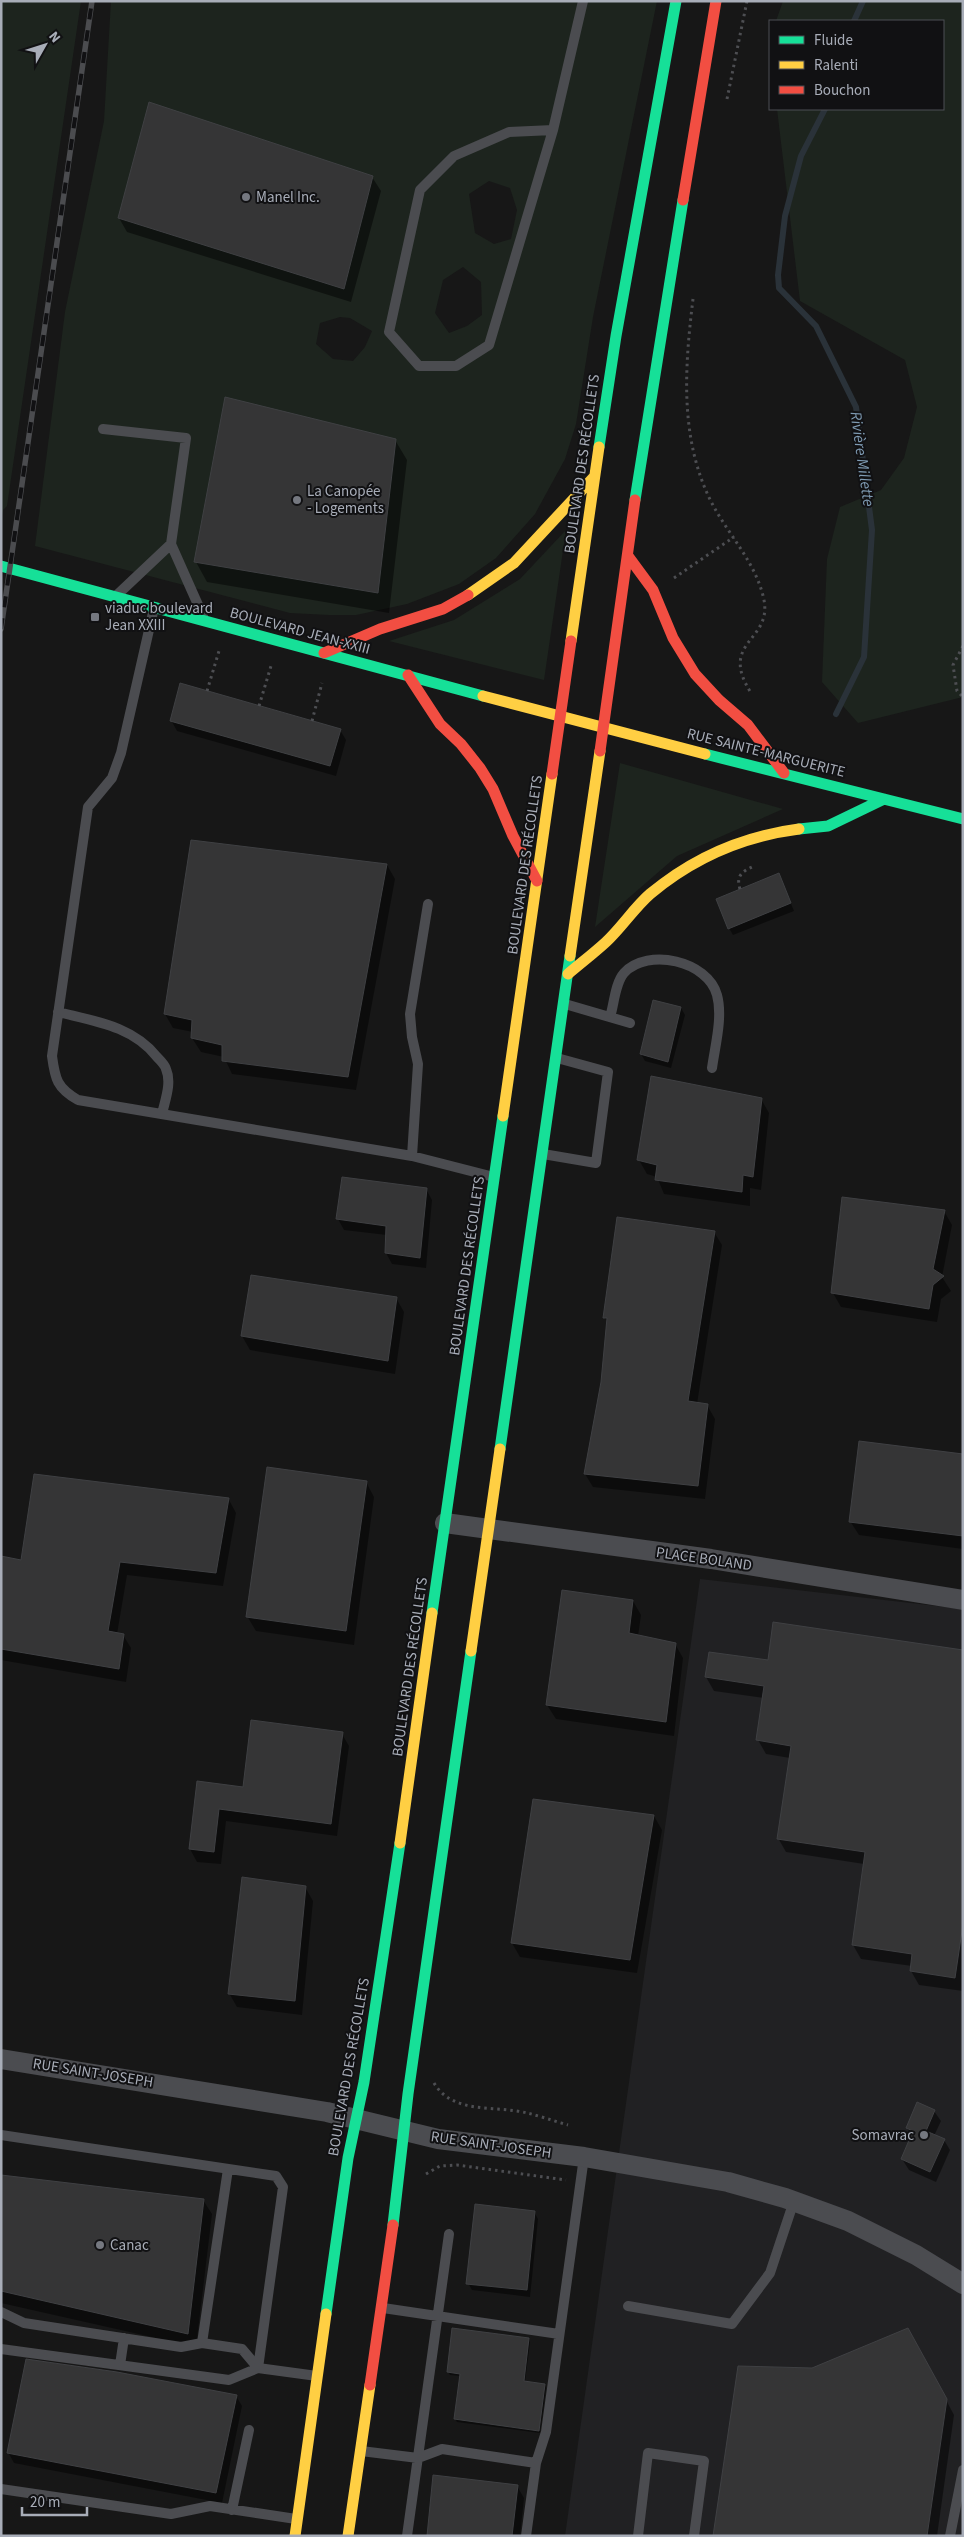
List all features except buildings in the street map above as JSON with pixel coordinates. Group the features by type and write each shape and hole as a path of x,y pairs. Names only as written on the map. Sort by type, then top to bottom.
{"main road":[{"name":"BOULEVARD DES RÉCOLLETS","path":"295,2536 348,2158 384,1952 562,716 594,478 616,336 676,1"},
{"path":"348,2536 603,728 661,329 716,1"},
{"path":"324,653 380,629 437,612 474,592 514,562 594,478"},
{"path":"628,556 653,590 673,638 696,674 718,700 748,726 784,773"},
{"name":"BOULEVARD JEAN-XXIII","path":"1,566 562,716"},
{"path":"408,675 440,724 468,751 484,773 537,881"},
{"name":"RUE SAINTE-MARGUERITE","path":"562,716 963,819"},
{"path":"568,974 606,942 649,895 690,866 747,841 785,831 828,826 884,798"}],"street":[{"name":"PLACE BOLAND","path":"445,1523 711,1559 963,1600"},
{"name":"RUE SAINT-JOSEPH","path":"1,2059 317,2111 438,2139 584,2157 728,2182 794,2201 869,2230 916,2255 963,2284"}],"lane":[{"path":"553,130 509,132 454,156 420,190 389,332 419,366 456,366 489,345 553,130 583,1"},
{"path":"103,429 186,438 171,544 205,621"},
{"path":"115,596 171,544"},
{"path":"154,607 121,753 112,778 88,807 52,1056 55,1075 64,1092 78,1100 412,1156 495,1177"},
{"path":"412,1156 418,1064 412,1037 410,1014 428,904"},
{"path":"610,1017 621,977 629,969 642,964 660,961 688,964 710,982 717,995 718,1020 712,1068"},
{"path":"564,1004 630,1023"},
{"path":"58,1012 115,1027 138,1037 153,1051 166,1068 168,1086 162,1114"},
{"path":"542,1154 596,1162 608,1072 556,1058"},
{"path":"1,2135 276,2176 283,2187 258,2368"},
{"path":"526,2536 536,2463 546,2432 558,2334 584,2157"},
{"path":"202,2343 228,2169"},
{"path":"628,2306 732,2324 770,2273 794,2201"},
{"path":"407,2536 449,2234"},
{"path":"379,2307 558,2334"},
{"path":"1,2312 24,2323 181,2347 202,2343 242,2349 258,2368"},
{"path":"120,2365 124,2338"},
{"path":"1,2349 229,2380 258,2368 318,2376"},
{"path":"232,2510 249,2430"},
{"path":"360,2450 418,2458 442,2449 536,2463"},
{"path":"638,2536 648,2453 704,2461 694,2536"},
{"path":"950,2536 963,2470"},
{"path":"1,2489 171,2514 210,2506 297,2519"}],"path":[{"path":"724,109 747,1"},
{"path":"693,295 686,402 690,444 707,494 734,537 751,569 764,600 761,622 743,650 739,661 741,676 755,698"},
{"path":"669,581 734,537"},
{"path":"963,646 953,665 957,691 963,697"},
{"path":"207,691 219,651"},
{"path":"259,706 271,666"},
{"path":"312,721 322,682"},
{"path":"740,889 738,880 740,875 762,863"},
{"path":"438,2090 456,2103 526,2112 568,2125"},
{"name":"RUE SAINT-JOSEPH","path":"426,2174 440,2166 457,2165 568,2180"}],"shaded area":[{"path":"1,1 81,1 7,506 3,510 1,521"},
{"path":"111,1 657,1 593,317 576,424 565,459 535,514 496,558 459,584 407,604 356,615 329,615 290,613 35,546 65,312 104,121","holes":["489,181 510,188 517,210 511,239 494,244 475,233 469,194","463,267 481,282 482,315 467,326 449,333 435,313 443,280","340,317 350,318 372,331 365,347 353,361 333,359 316,344 320,323"]},
{"path":"783,1 963,1 963,697 858,723 822,682 827,559 840,507 881,490 904,458 917,407 905,360 800,301 777,110 944,110 944,20 776,20"},
{"path":"566,530 544,680 389,641 454,620 520,579"},
{"path":"620,763 783,809 677,856 595,927"},
{"path":"700,1579 963,1609 963,2536 565,2536"}],"waterway":[{"name":"Rivière Millette","path":"854,20 863,1"},
{"name":"Rivière Millette","path":"824,110 801,156 785,216 778,275 779,288 816,326 856,407 872,530 864,657 836,714"}],"railway":[{"path":"1,629 92,1"}],"traffic: fast":[{"path":"599,447 616,336 676,1"},
{"path":"635,500 683,200"},
{"path":"1,566 483,696"},
{"path":"705,754 963,819"},
{"path":"799,829 828,826 884,799"},
{"path":"500,1449 570,956"},
{"path":"432,1613 503,1116"},
{"path":"393,2225 408,2094 471,1651"},
{"path":"326,2314 348,2158 364,2082 400,1843"}],"traffic: slow":[{"path":"571,641 599,447"},
{"path":"468,595 514,563 594,477"},
{"path":"483,696 705,754"},
{"path":"570,956 600,751"},
{"path":"503,1116 552,774"},
{"path":"568,974 606,942 639,905 666,881 702,859 739,843 779,832 799,829"},
{"path":"471,1651 500,1449"},
{"path":"400,1843 432,1613"},
{"path":"295,2536 326,2314"},
{"path":"348,2536 370,2385"}],"traffic: jam":[{"path":"683,200 716,1"},
{"path":"600,751 635,500"},
{"path":"628,556 653,590 673,638 695,674 719,700 748,725 784,773"},
{"path":"324,653 380,629 443,609 468,595"},
{"path":"552,774 571,641"},
{"path":"408,675 440,724 461,744 480,768 493,789 513,836 537,881"},
{"path":"370,2385 393,2225"}],"place":[{"name":"Manel Inc.","path":"246,197"},
{"name":"La Canopée - Logements","path":"297,500"},
{"name":"viaduc boulevard Jean XXIII","path":"95,617"},
{"name":"Somavrac","path":"924,2135"},
{"name":"Canac","path":"100,2245"}]}
